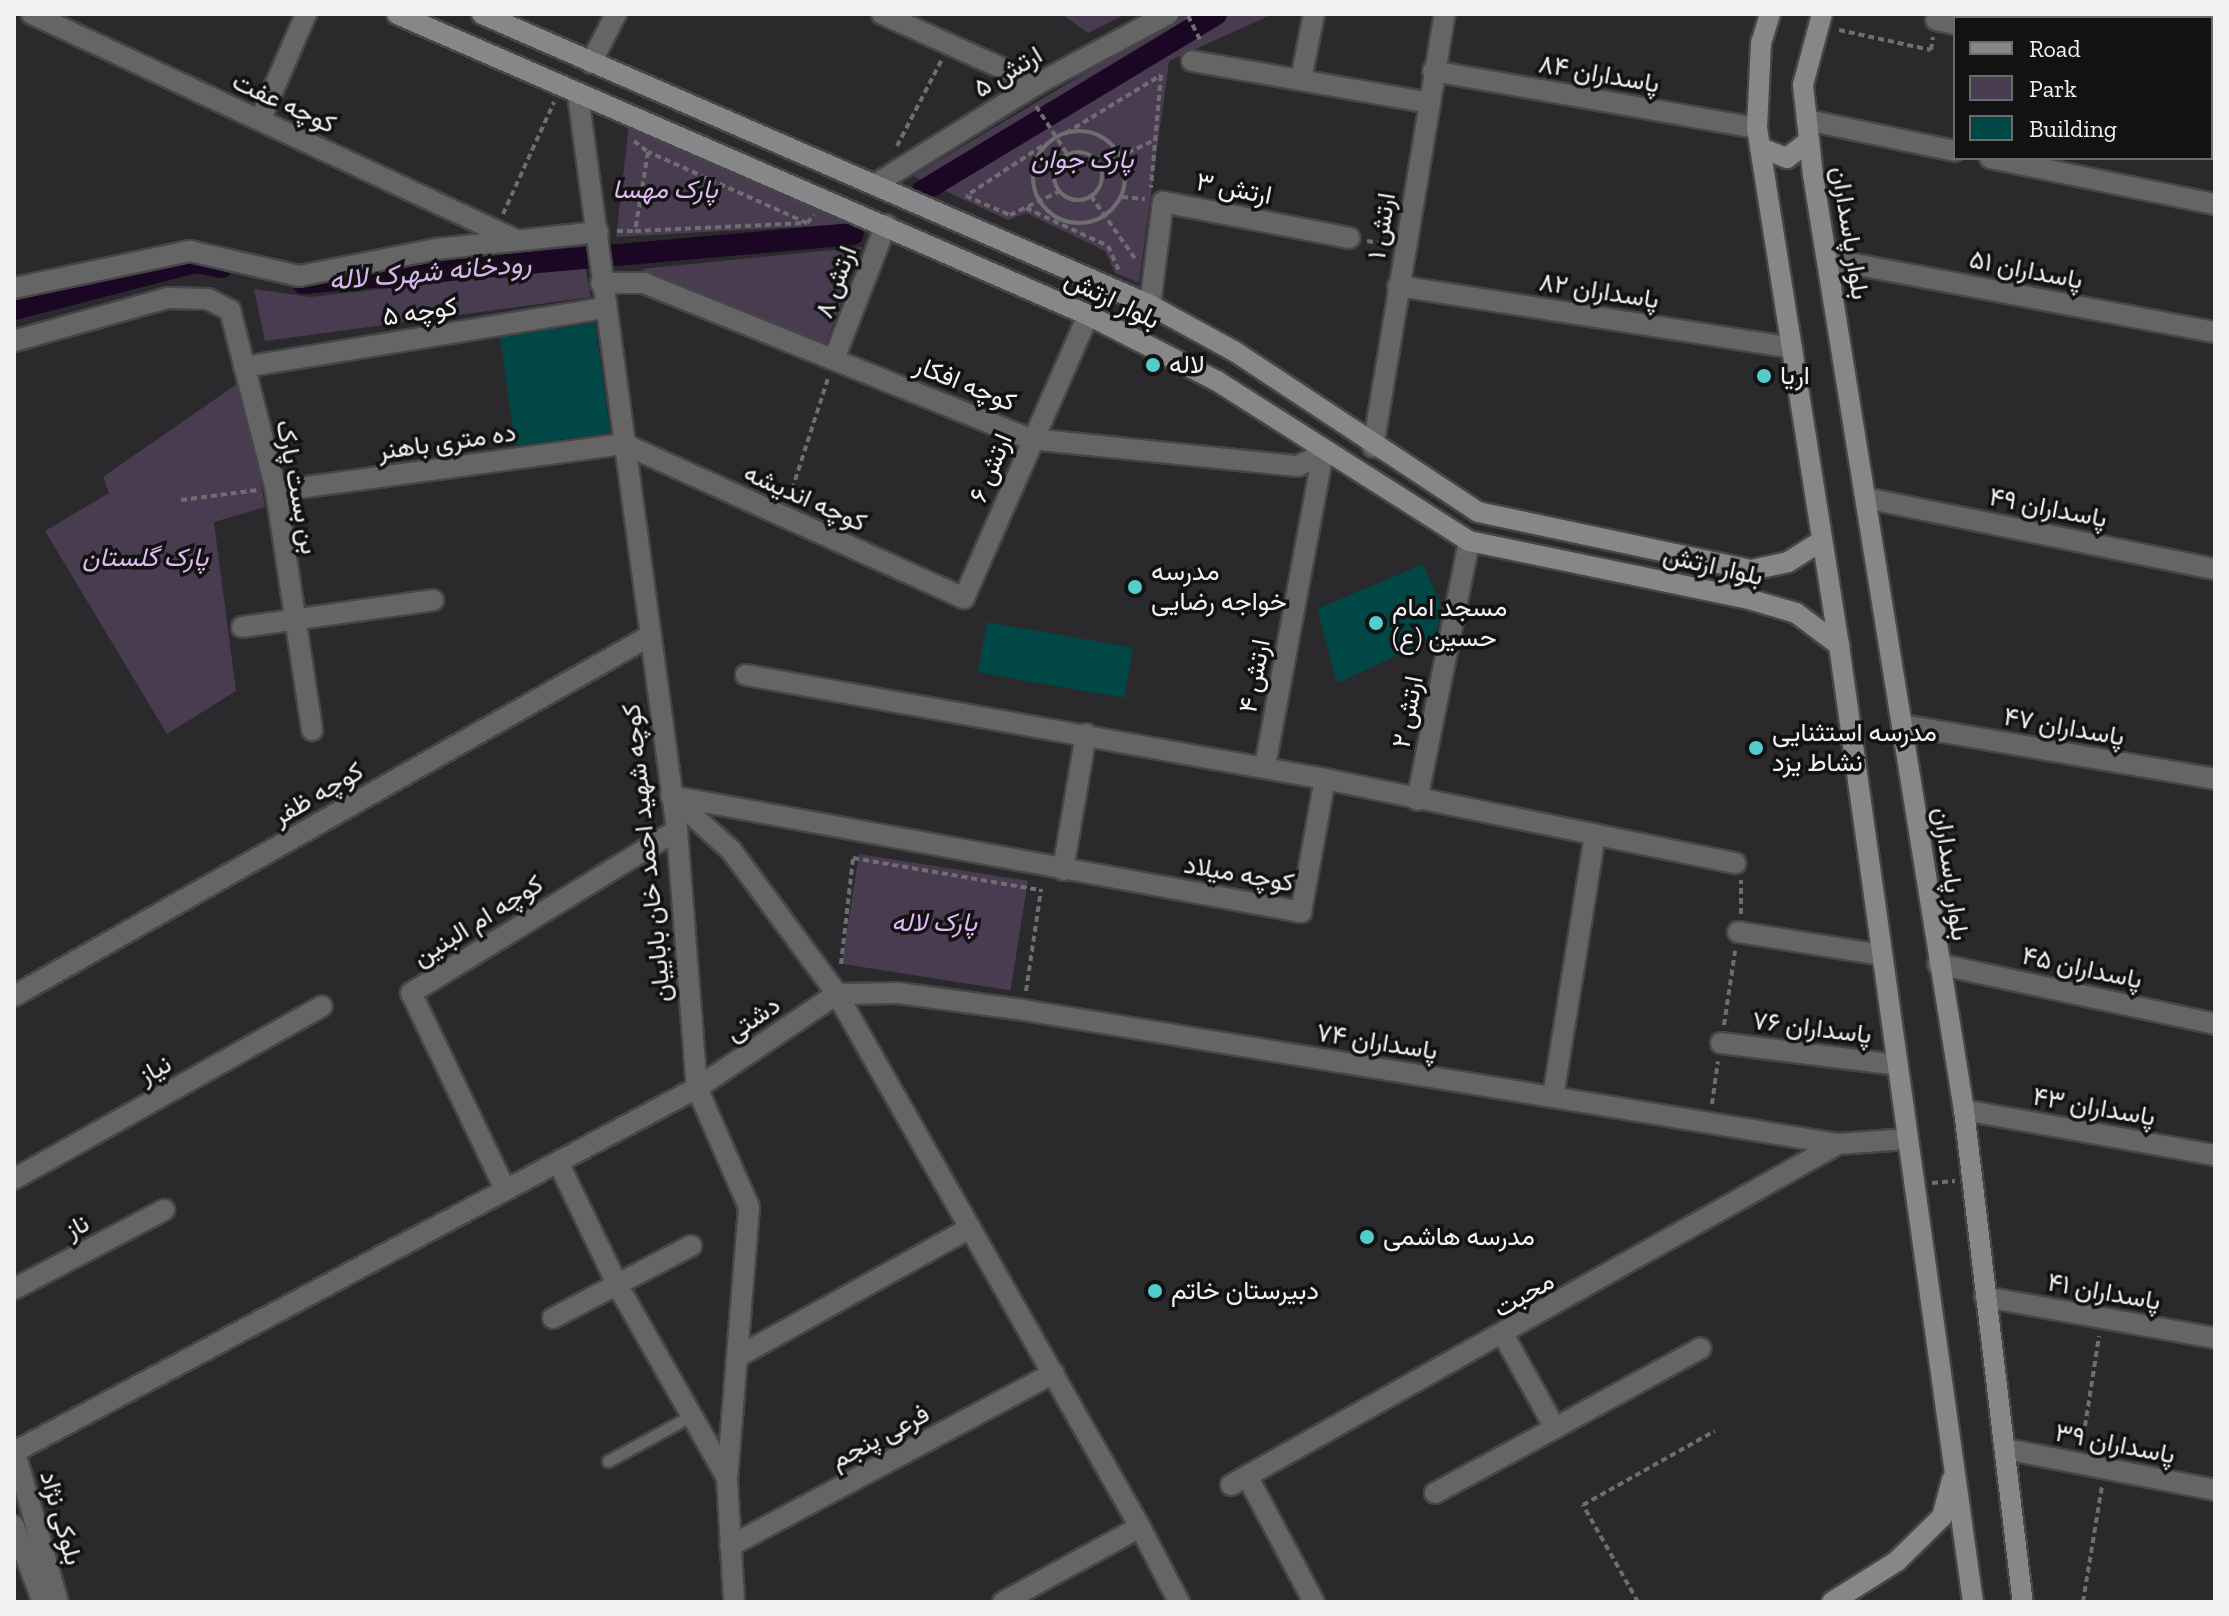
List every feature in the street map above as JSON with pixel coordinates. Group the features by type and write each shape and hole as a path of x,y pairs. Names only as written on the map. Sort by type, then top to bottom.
{"main road":[{"name":"بلوار ارتش","path":"397,14 1088,315 1217,381 1323,454 1469,541 1745,598 1796,613 1839,645"},
{"name":"بلوار ارتش","path":"482,14 591,63 879,182 1150,305 1234,351 1339,425 1478,512 1751,570 1788,562 1822,541"},
{"path":"1770,14 1761,43 1757,128 1839,645 1973,1602"},
{"name":"بلوار پاسداران","path":"1820,20 1803,85 1813,175 1870,499 1938,964 1964,1110 2023,1602"},
{"path":"570,91 591,63"},
{"path":"1761,148 1787,158 1808,131"},
{"path":"1766,181 1788,165 1813,175"},
{"path":"1323,454 1339,425"},
{"path":"1832,1602 1897,1561 1942,1517 1955,1467"}],"street":[{"name":"کوچه عفت","path":"32,14 505,235"},
{"path":"260,120 306,14"},
{"path":"591,63 616,14"},
{"path":"882,14 1031,87"},
{"name":"ارتش ۵","path":"879,182 1031,87 1168,14"},
{"path":"1301,79 1314,14"},
{"name":"ارتش ۱","path":"1373,447 1433,71 1445,14"},
{"path":"1192,61 1429,103"},
{"name":"پاسداران ۸۴","path":"1433,71 1757,128"},
{"name":"کوچه شهید احمد خان باباییان","path":"570,91 598,238 604,308 677,830 697,1088 749,1207 727,1478 734,1598"},
{"path":"1808,131 1953,151"},
{"path":"2000,160 2215,204"},
{"name":"ارتش ۳","path":"1150,305 1163,202 1350,238"},
{"name":"ارتش ۸","path":"834,359 886,225"},
{"path":"14,288 190,251 299,276 505,235 598,238"},
{"name":"پاسداران ۵۱","path":"1827,259 2215,332"},
{"name":"کوچه افکار","path":"601,278 644,283 1031,439 1298,466 1323,454"},
{"name":"پاسداران ۸۲","path":"1398,286 1792,348"},
{"name":"بن بست پارک","path":"14,341 194,296 230,310 276,491 312,730"},
{"name":"کوچه ۵","path":"244,367 604,308"},
{"name":"ارتش ۶","path":"964,598 1031,439 1088,315"},
{"name":"ده متری باهنر","path":"276,491 624,444"},
{"name":"کوچه اندیشه","path":"624,444 964,598"},
{"name":"ارتش ۴","path":"1265,766 1323,454"},
{"name":"پاسداران ۴۹","path":"1870,499 2215,569"},
{"name":"ارتش ۲","path":"1417,800 1469,541"},
{"path":"242,627 433,600"},
{"name":"کوچه ظفر","path":"14,996 648,637"},
{"path":"746,675 1265,766 1417,800 1735,863"},
{"name":"پاسداران ۴۷","path":"1903,725 2215,779"},
{"path":"1054,868 1086,734"},
{"name":"کوچه میلاد","path":"671,796 1301,912 1325,779"},
{"path":"671,796 731,850 837,994 1054,1373 1179,1602"},
{"name":"کوچه ام البنین","path":"505,1189 411,993 677,830"},
{"path":"1553,1097 1595,836"},
{"path":"1738,932 1882,955"},
{"name":"پاسداران ۴۵","path":"1938,964 2215,1024"},
{"name":"پاسداران ۷۴","path":"837,994 898,993 1023,1010 1838,1144 1907,1139"},
{"name":"دشتی","path":"14,1450 697,1088 837,994"},
{"name":"نیاز","path":"14,1179 322,1006"},
{"name":"پاسداران ۷۶","path":"1721,1043 1897,1065"},
{"name":"پاسداران ۴۳","path":"1964,1110 2215,1155"},
{"name":"محبت","path":"1314,1602 1239,1480 1504,1336 1838,1144"},
{"path":"558,1162 618,1286 727,1478"},
{"name":"ناز","path":"14,1289 164,1210"},
{"path":"739,1356 970,1228"},
{"path":"553,1318 691,1246"},
{"name":"پاسداران ۴۱","path":"1985,1297 2215,1338"},
{"path":"1504,1336 1555,1428"},
{"path":"1435,1493 1701,1348"},
{"name":"فرعی پنجم","path":"730,1546 1054,1373"},
{"name":"پاسداران ۳۹","path":"2006,1449 2215,1490"},
{"name":"بلوکی نژاد","path":"14,1450 58,1602"},
{"name":"بلوکی نژاد","path":"14,1526 43,1602"},
{"path":"1003,1602 1140,1527"}],"lane":[{"path":"608,1461 691,1416"}],"path":[{"path":"1820,20 1931,50 1946,22"},
{"path":"879,182 949,45"},
{"path":"1060,191 1010,215 966,196 1056,137 1161,75 1147,216"},
{"path":"1031,87 1067,154"},
{"path":"505,235 570,91"},
{"path":"1066,133 1092,133 1121,157 1125,184 1104,217"},
{"path":"1101,166 1153,140"},
{"path":"1046,144 1032,172 1039,202 1061,221 1104,217"},
{"path":"648,152 662,158 807,223 635,231 648,152"},
{"path":"1067,154 1090,155 1101,166 1101,183 1091,196 1078,200 1060,191 1055,171 1067,154"},
{"path":"1091,196 1137,262"},
{"path":"1026,208 1108,246 1127,274"},
{"path":"1350,238 1404,247"},
{"path":"1136,277 1141,247"},
{"path":"784,517 834,359"},
{"path":"181,500 243,488 276,491"},
{"path":"837,994 856,832"},
{"path":"853,858 1041,890"},
{"path":"1709,1122 1744,890 1735,863"},
{"path":"1023,1010 1041,890 1054,868"},
{"path":"1914,1185 1972,1180"},
{"path":"2079,1463 2102,1318"},
{"path":"1638,1602 1583,1505 1715,1431"},
{"path":"2083,1602 2105,1468"}],"green space":[{"path":"1062,14 1126,14 1088,33"},
{"name":"پارک جوان","path":"1184,14 1273,14 1169,61 1139,283 1115,273 1105,251 1026,213 1008,220 913,176"},
{"name":"پارک مهسا","path":"629,125 851,224 616,237"},
{"path":"862,247 826,344 641,269"},
{"path":"585,266 591,297 265,341 254,289 310,297"},
{"name":"پارک گلستان","path":"244,379 265,507 214,522 236,691 167,734 45,531 109,493 103,477"},
{"name":"پارک لاله","path":"859,854 1028,881 1011,990 842,964"}],"building":[{"path":"595,323 610,433 515,446 500,336"},
{"name":"مسجد امام حسین (ع)","path":"1423,564 1441,606 1436,638 1337,683 1317,609"},
{"path":"987,622 1133,648 1124,698 978,672"}],"waterway":[{"name":"رودخانه شهرک لاله","path":"923,191 1216,14"},
{"name":"رودخانه شهرک لاله","path":"303,283 853,234"},
{"name":"رودخانه شهرک لاله","path":"14,309 196,262 222,267"}],"place":[{"name":"لاله","path":"1153,365"},
{"name":"اریا","path":"1764,376"},
{"name":"مدرسه خواجه رضایی","path":"1135,587"},
{"name":"مسجد امام حسین (ع)","path":"1376,623"},
{"name":"مدرسه استثنایی نشاط یزد","path":"1756,748"},
{"name":"مدرسه هاشمی","path":"1367,1237"},
{"name":"دبیرستان خاتم","path":"1155,1291"}]}
